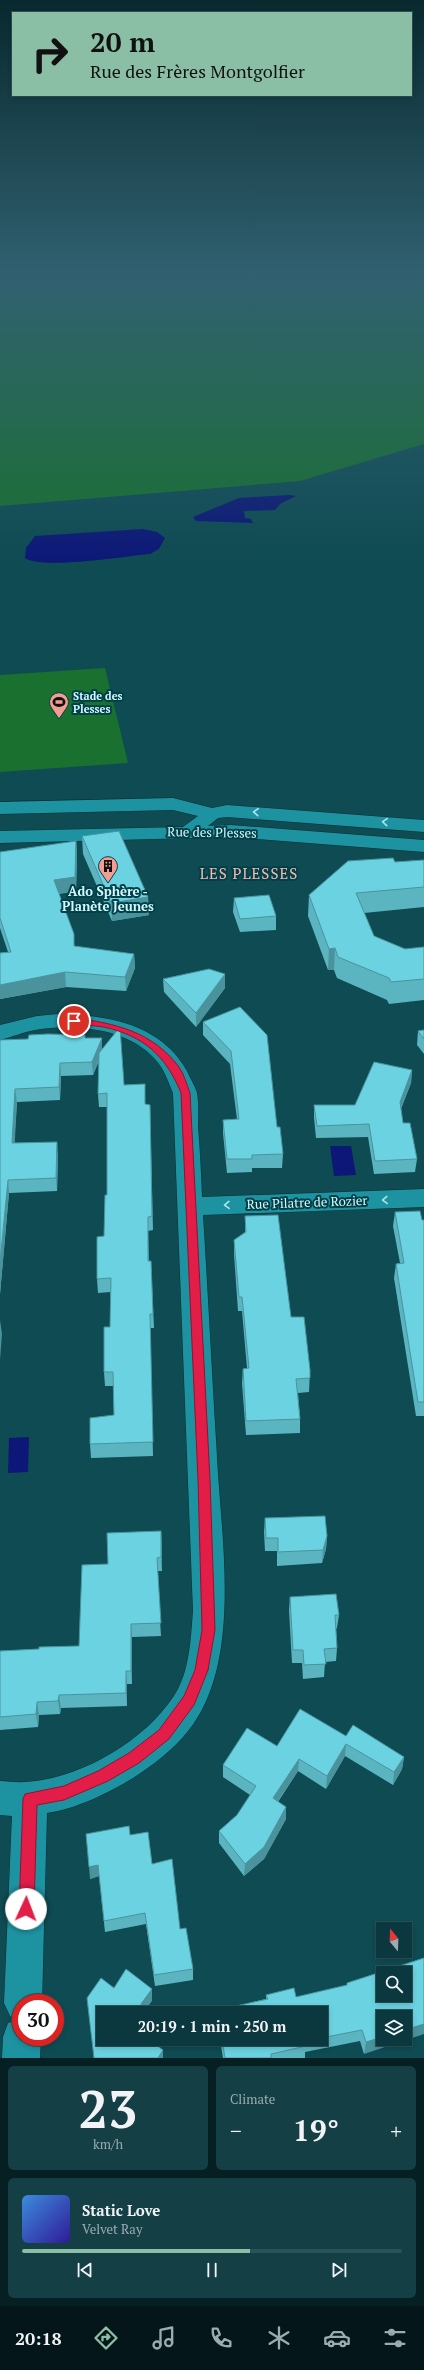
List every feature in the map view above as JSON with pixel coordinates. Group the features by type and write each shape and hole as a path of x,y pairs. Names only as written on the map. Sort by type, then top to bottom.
{"street":[{"path":"0,808 173,804 212,814 246,811 424,826"},
{"path":"189,831 212,814"},
{"name":"Rue des Plesses","path":"0,837 189,831 271,834 424,846"},
{"path":"0,1033 41,1023 74,1021 106,1025 132,1034 156,1047 176,1070 185,1093 209,1598 208,1630 202,1670 189,1701 164,1735 134,1758 103,1776 64,1793 15,1799 23,1994"},
{"name":"Rue Pilatre de Rozier","path":"191,1206 424,1198"},
{"path":"21,2058 22,2046"}],"green space":[{"path":"0,374 424,374 424,444 300,481 0,506"},
{"name":"Stade des Plesses","path":"105,668 128,763 0,772 0,675"}],"shaded area":[{"path":"290,495 296,496 280,504 275,510 244,511 245,518 251,519 253,523 196,521 193,517 239,498"},
{"path":"143,529 157,532 165,538 159,549 150,554 65,563 48,563 25,558 26,548 35,536"},
{"path":"330,1146 351,1146 356,1175 334,1176"},
{"path":"29,1437 28,1472 8,1473 9,1438"}],"building":[{"path":"119,831 148,897 111,903 82,836"},
{"path":"76,841 75,877 54,880 74,934 74,946 134,954 125,977 65,972 0,985 0,953 11,952 0,918 0,852"},
{"path":"393,858 395,862 424,860 424,887 356,893 374,936 405,949 424,947 424,979 391,982 389,978 338,957 335,948 329,949 309,895 348,861"},
{"path":"269,895 276,916 240,919 234,898"},
{"path":"209,969 225,974 196,1013 163,979"},
{"path":"240,1007 267,1035 277,1127 280,1127 283,1154 252,1155 252,1159 227,1159 223,1120 239,1119 231,1051 203,1022"},
{"path":"120,1027 124,1085 145,1084 145,1104 150,1105 152,1216 148,1217 148,1261 151,1261 153,1314 150,1314 153,1442 90,1444 90,1418 114,1415 113,1372 104,1372 104,1327 110,1327 111,1278 97,1279 97,1237 104,1236 105,1195 107,1195 107,1093 98,1094 99,1053"},
{"path":"424,1030 424,1039 418,1031"},
{"path":"29,1035 85,1035 85,1038 102,1038 92,1062 60,1063 59,1087 15,1089 12,1143 57,1142 56,1178 8,1180 0,1262 0,1040 28,1039"},
{"path":"374,1062 412,1070 400,1102 403,1123 410,1123 417,1159 375,1161 369,1124 317,1126 314,1105 355,1105"},
{"path":"420,1211 422,1220 424,1220 424,1402 418,1402 396,1264 404,1263 395,1212"},
{"path":"278,1215 291,1317 304,1317 310,1378 296,1379 300,1419 246,1421 243,1369 249,1368 242,1297 239,1297 234,1240 246,1232 245,1216"},
{"path":"325,1516 327,1536 323,1550 278,1552 278,1538 266,1538 265,1518"},
{"path":"161,1531 161,1557 157,1558 161,1623 131,1624 131,1671 126,1671 126,1693 59,1695 58,1701 37,1702 36,1714 0,1717 0,1651 39,1649 39,1647 79,1646 82,1565 108,1564 107,1533"},
{"path":"336,1594 339,1615 335,1615 337,1648 324,1649 326,1664 304,1665 303,1650 293,1650 290,1597"},
{"path":"300,1709 346,1736 353,1725 404,1757 394,1772 346,1744 327,1776 299,1759 273,1798 286,1807 264,1847 245,1864 219,1831 237,1815 256,1786 223,1765 247,1728 277,1746"},
{"path":"129,1826 130,1835 148,1832 152,1864 172,1859 180,1929 186,1928 193,1969 154,1975 145,1913 104,1921 98,1865 89,1867 86,1834"},
{"path":"424,1958 424,2024 412,2028 412,2010 376,2010 376,2039 366,2042 362,2030 328,2037 328,2006 236,2006 268,1999 266,1995 294,1988 296,1997 347,1985 347,1983 376,1974 376,2002 412,2002 412,1966 399,1966"},
{"path":"126,1969 152,1989 141,2004 141,2006 96,2006 96,2046 158,2046 163,2050 158,2058 94,2058 87,1998 101,1978 114,1988"},
{"path":"223,2046 306,2046 271,2054 271,2058 225,2058"}],"place":[{"name":"Stade des Plesses","path":"59,719"},
{"name":"Ado Sphère - Planète Jeunes","path":"108,883"}],"district":[{"name":"LES PLESSES","path":"249,874"}],"route":[{"path":"26,1909 30,1799 64,1793 103,1776 134,1758 164,1735 189,1701 202,1670 208,1630 209,1598 204,1480 185,1093 176,1070 156,1047 132,1034 106,1025 74,1021"}]}
